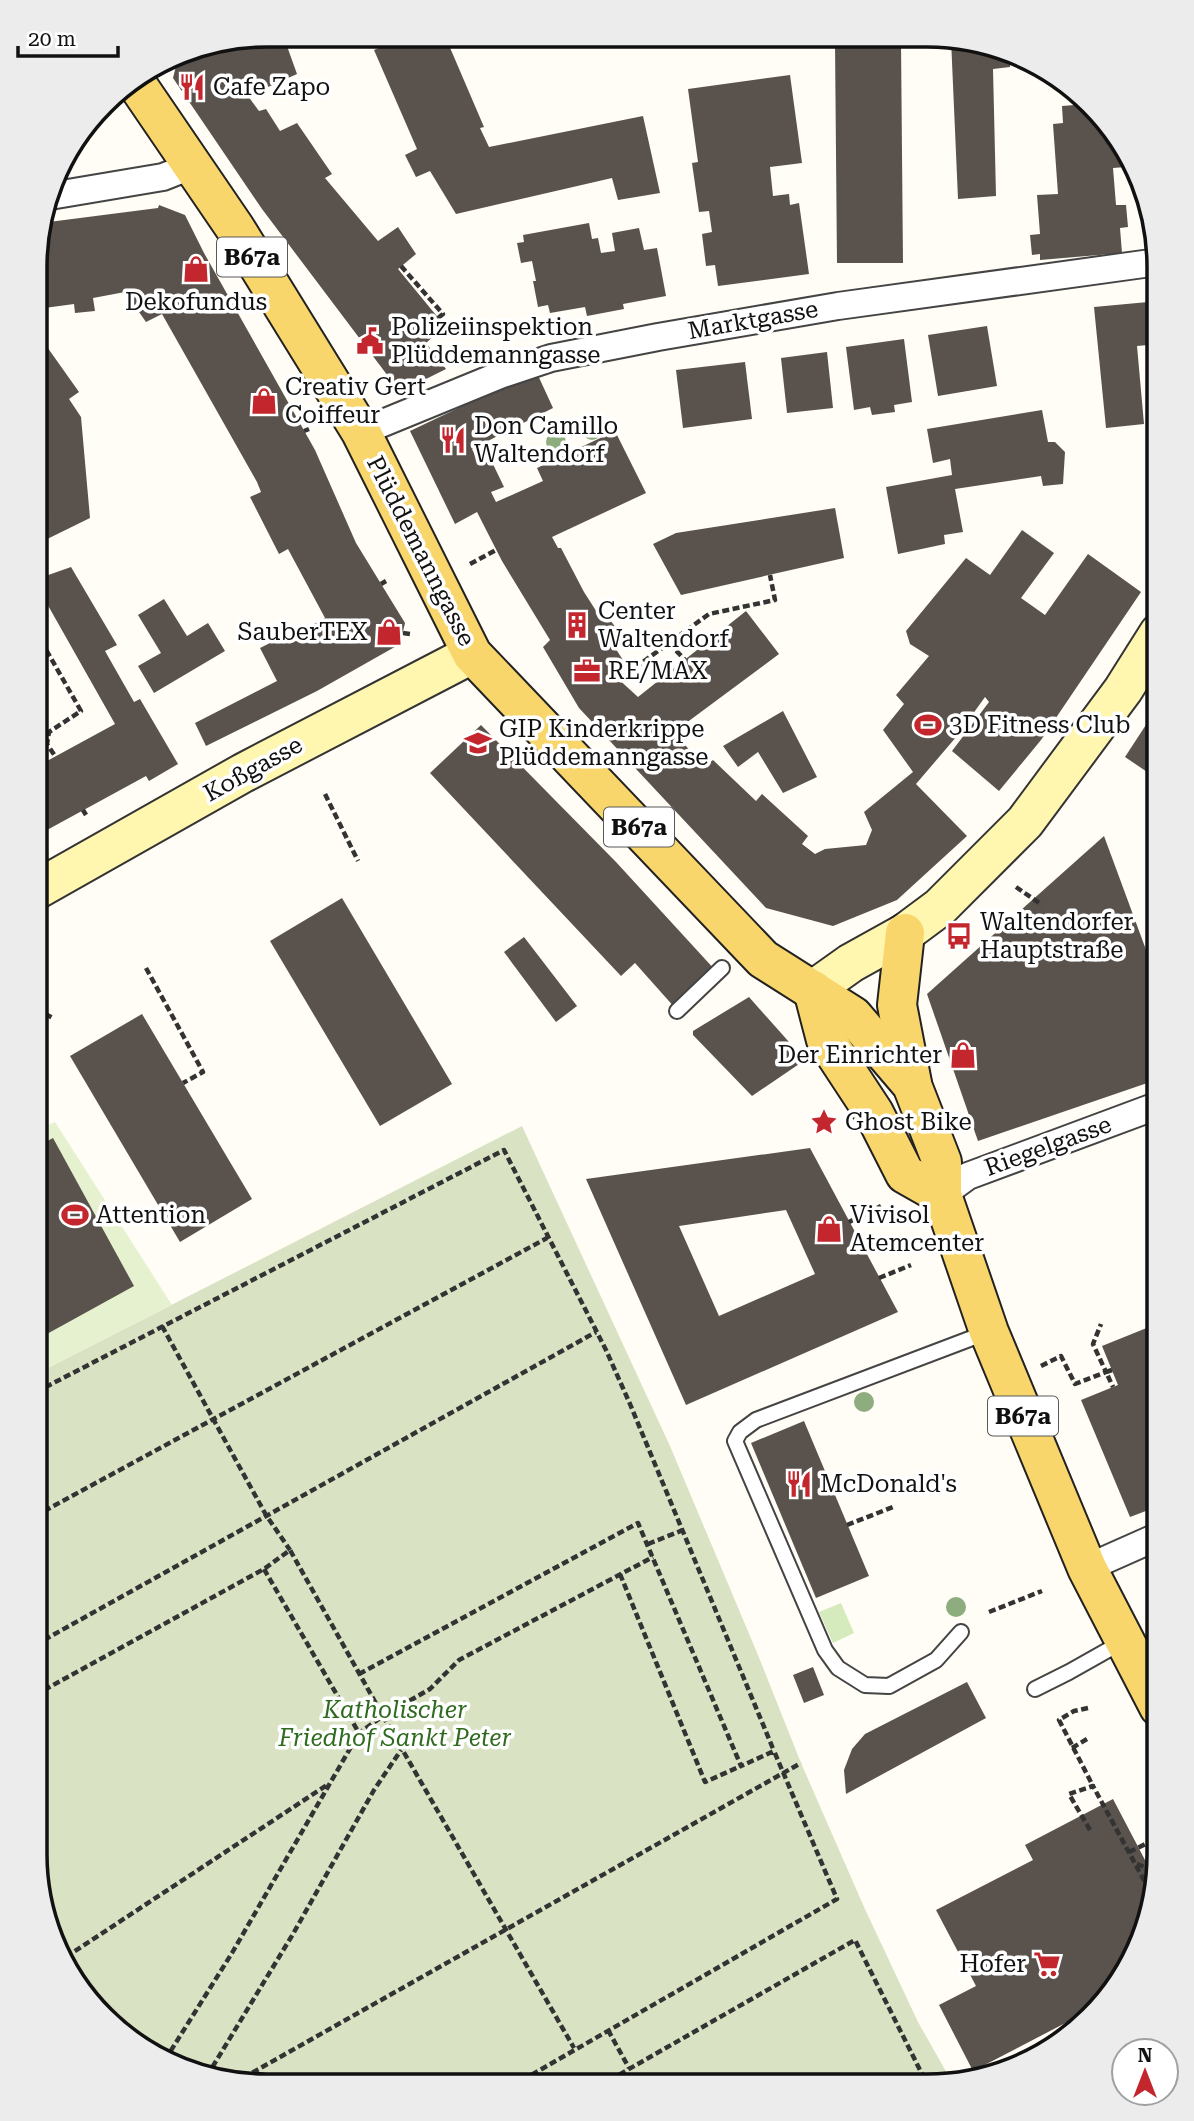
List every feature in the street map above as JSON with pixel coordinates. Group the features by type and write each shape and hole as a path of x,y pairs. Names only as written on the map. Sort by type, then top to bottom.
{"main road":[{"name":"Plüddemanngasse","path":"140,88 235,228 361,432 472,654 763,959 853,1016 912,1086 942,1162 942,1195 989,1332 1087,1568 1146,1683"},
{"path":"942,1195 905,1174 874,1113 826,1040 813,990 851,963 905,933 940,906 1025,822 1123,690 1147,652"},
{"name":"Koßgasse","path":"47,884 243,773 472,654"},
{"path":"905,933 897,1005 912,1086"}],"street":[{"path":"60,193 163,177 191,166"},
{"name":"Marktgasse","path":"361,432 500,375 564,356 838,306 1147,264"},
{"name":"Riegelgasse","path":"942,1195 968,1176 1146,1110"},
{"path":"1087,1568 1146,1541"}],"lane":[{"path":"677,1011 722,968"},
{"path":"961,1632 936,1660 889,1686 865,1685 838,1668 825,1650 735,1441 740,1432 756,1420 989,1332"},
{"path":"1035,1689 1125,1640"}],"path":[{"path":"401,266 443,314 438,318"},
{"path":"470,564 496,550"},
{"path":"618,680 709,614 775,600 770,575"},
{"path":"403,633 410,634"},
{"path":"669,643 685,660"},
{"path":"47,651 81,710 49,732 47,744 55,756"},
{"path":"325,794 358,861"},
{"path":"1016,887 1042,905"},
{"path":"146,968 203,1072 183,1083"},
{"path":"47,1015 53,1018"},
{"path":"47,1386 504,1150 630,1404 782,1774 837,1899 532,2074"},
{"path":"849,1222 881,1206"},
{"path":"47,1509 547,1238"},
{"path":"879,1278 911,1265"},
{"path":"1101,1324 1093,1345 1109,1371 1113,1387"},
{"path":"162,1326 265,1515 290,1550 401,1750 574,2049"},
{"path":"47,1638 596,1332"},
{"path":"1044,1365 1061,1356 1074,1384 1109,1371"},
{"path":"847,1524 893,1507"},
{"path":"359,1674 638,1523 741,1766"},
{"path":"648,1544 682,1530"},
{"path":"47,1688 264,1569 290,1550"},
{"path":"171,2051 308,1824 328,1784 359,1733 430,1689 459,1660 653,1556"},
{"path":"264,1569 359,1733"},
{"path":"620,1574 705,1782 774,1751"},
{"path":"989,1612 1042,1591"},
{"path":"1088,1708 1074,1711 1059,1720 1145,1882"},
{"path":"1072,1748 1087,1739"},
{"path":"213,2067 281,1956 374,1790 401,1750"},
{"path":"252,2073 801,1763"},
{"path":"71,1953 328,1784"},
{"path":"1090,1830 1069,1794 1093,1786"},
{"path":"1129,1852 1146,1844"},
{"path":"1136,1864 1146,1868"},
{"path":"619,2074 855,1940 922,2074"},
{"path":"608,2030 629,2068"}],"green space":[{"name":"Attention","path":"55,1122 172,1305 47,1368 47,1123"},
{"name":"Katholischer Friedhof Sankt Peter","path":"522,1126 670,1446 801,1763 864,1907 918,2022 947,2073 267,2074 238,2072 183,2057 133,2028 102,1999 84,1976 59,1925 51,1897 47,1854 47,1368"},
{"path":"841,1603 854,1633 833,1643 819,1612"}],"building":[{"path":"287,47 297,74 248,96 259,111 266,109 280,131 297,123 332,174 325,178 378,241 398,227 416,254 398,269 445,326 426,343 446,369 400,392 262,209 173,78 176,68 210,55 238,49"},
{"path":"381,47 450,47 484,127 480,128 489,147 643,116 660,193 618,200 612,178 456,214 430,171 416,177 405,155 417,149 374,50"},
{"path":"835,47 901,47 903,263 837,263"},
{"path":"951,49 970,51 1010,64 1010,67 993,69 996,196 958,199"},
{"path":"790,75 802,163 770,167 773,196 789,194 790,205 799,203 809,274 718,286 715,265 706,266 702,234 712,232 709,211 699,212 692,163 698,162 688,89"},
{"path":"1075,105 1092,122 1122,167 1113,168 1116,205 1126,205 1128,227 1120,228 1122,253 1040,260 1040,254 1032,255 1030,235 1040,234 1037,195 1058,194 1053,124 1063,123 1062,106"},
{"path":"159,205 185,215 315,450 356,543 405,623 400,644 317,691 206,746 195,723 277,681 260,648 284,636 285,640 325,618 288,549 279,554 250,497 261,492 257,482 162,314 146,322 125,292 93,298 95,311 75,313 74,304 47,308 47,267 52,222 158,208"},
{"path":"589,223 592,239 598,238 601,253 615,251 612,233 639,228 644,250 657,248 666,296 623,304 624,309 587,316 585,307 550,313 548,305 538,307 532,261 521,263 517,243 524,242 523,235"},
{"path":"1147,302 1147,345 1137,346 1144,424 1106,428 1094,307"},
{"path":"987,326 997,386 938,396 928,335"},
{"path":"904,339 912,402 894,405 895,412 872,415 870,407 854,410 846,347"},
{"path":"47,347 79,392 69,399 81,417 90,518 47,539"},
{"path":"827,352 833,408 787,413 781,358"},
{"path":"745,362 752,419 683,428 676,370"},
{"path":"536,371 553,408 472,449 480,465 491,460 504,487 491,492 496,502 543,481 537,468 615,431 646,493 552,537 600,617 605,613 616,628 607,635 628,668 615,676 638,697 746,611 779,654 674,732 704,767 713,760 756,801 762,794 808,836 802,844 815,854 825,849 866,845 872,830 864,812 913,772 883,730 904,704 896,695 929,656 910,644 906,631 966,558 990,575 1022,530 1054,553 1021,598 1045,615 1088,554 1141,592 1041,740 999,791 952,751 989,702 985,697 957,736 916,784 967,836 897,900 833,926 766,908 579,708 543,647 550,640 502,561 477,512 455,524 410,431"},
{"path":"1042,410 1048,442 1055,442 1065,452 1063,484 1043,486 1041,476 955,489 963,532 944,535 945,544 898,554 886,487 952,475 950,459 933,463 927,429"},
{"path":"835,508 844,558 681,595 653,544 676,533"},
{"path":"71,567 117,645 105,651 134,702 140,699 178,764 149,781 146,776 47,830 47,761 115,724 47,604 47,575"},
{"path":"164,599 187,636 208,623 225,651 154,693 138,666 161,653 138,615"},
{"path":"783,711 817,777 783,793 758,752 738,767 723,746"},
{"path":"1147,724 1147,772 1125,757"},
{"path":"481,725 616,862 716,971 676,1009 635,963 621,976 430,773"},
{"path":"1104,836 1147,951 1146,1083 978,1141 927,994"},
{"path":"342,898 452,1084 380,1126 270,941"},
{"path":"524,937 577,1006 556,1022 504,952"},
{"path":"749,997 805,1060 752,1096 693,1035 693,1031"},
{"path":"142,1014 252,1199 180,1242 70,1056"},
{"name":"Attention","path":"53,1138 134,1286 47,1334 47,1141"},
{"path":"810,1148 898,1312 686,1405 586,1179","holes":["786,1210 815,1274 719,1316 679,1226"]},
{"path":"1146,1328 1146,1511 1130,1517 1081,1400 1118,1385 1102,1346"},
{"name":"McDonald's","path":"804,1421 869,1576 816,1598 751,1443"},
{"path":"813,1667 824,1695 804,1703 793,1675"},
{"path":"967,1682 986,1718 846,1794 844,1770 852,1749 865,1734"},
{"name":"Hofer","path":"1113,1799 1146,1862 1139,1911 1117,1964 1101,1988 1082,2009 1068,2022 972,2069 939,2005 976,1986 936,1910 1033,1860 1025,1845"}],"place":[{"name":"Cafe Zapo","path":"192,87"},
{"name":"Dekofundus","path":"196,269"},
{"name":"Polizeiinspektion Plüddemanngasse","path":"370,341"},
{"name":"Creativ Gert Coiffeur","path":"264,401"},
{"name":"Don Camillo Waltendorf","path":"453,440"},
{"name":"Center Waltendorf","path":"577,625"},
{"name":"SauberTEX","path":"389,632"},
{"name":"RE/MAX","path":"587,671"},
{"name":"3D Fitness Club","path":"928,725"},
{"name":"GIP Kinderkrippe Plüddemanngasse","path":"478,743"},
{"name":"Waltendorfer Hauptstraße","path":"959,936"},
{"name":"Der Einrichter","path":"963,1055"},
{"name":"Ghost Bike","path":"824,1122"},
{"name":"Attention","path":"75,1215"},
{"name":"Vivisol Atemcenter","path":"829,1229"},
{"name":"McDonald's","path":"799,1484"},
{"name":"Hofer","path":"1047,1964"}]}
